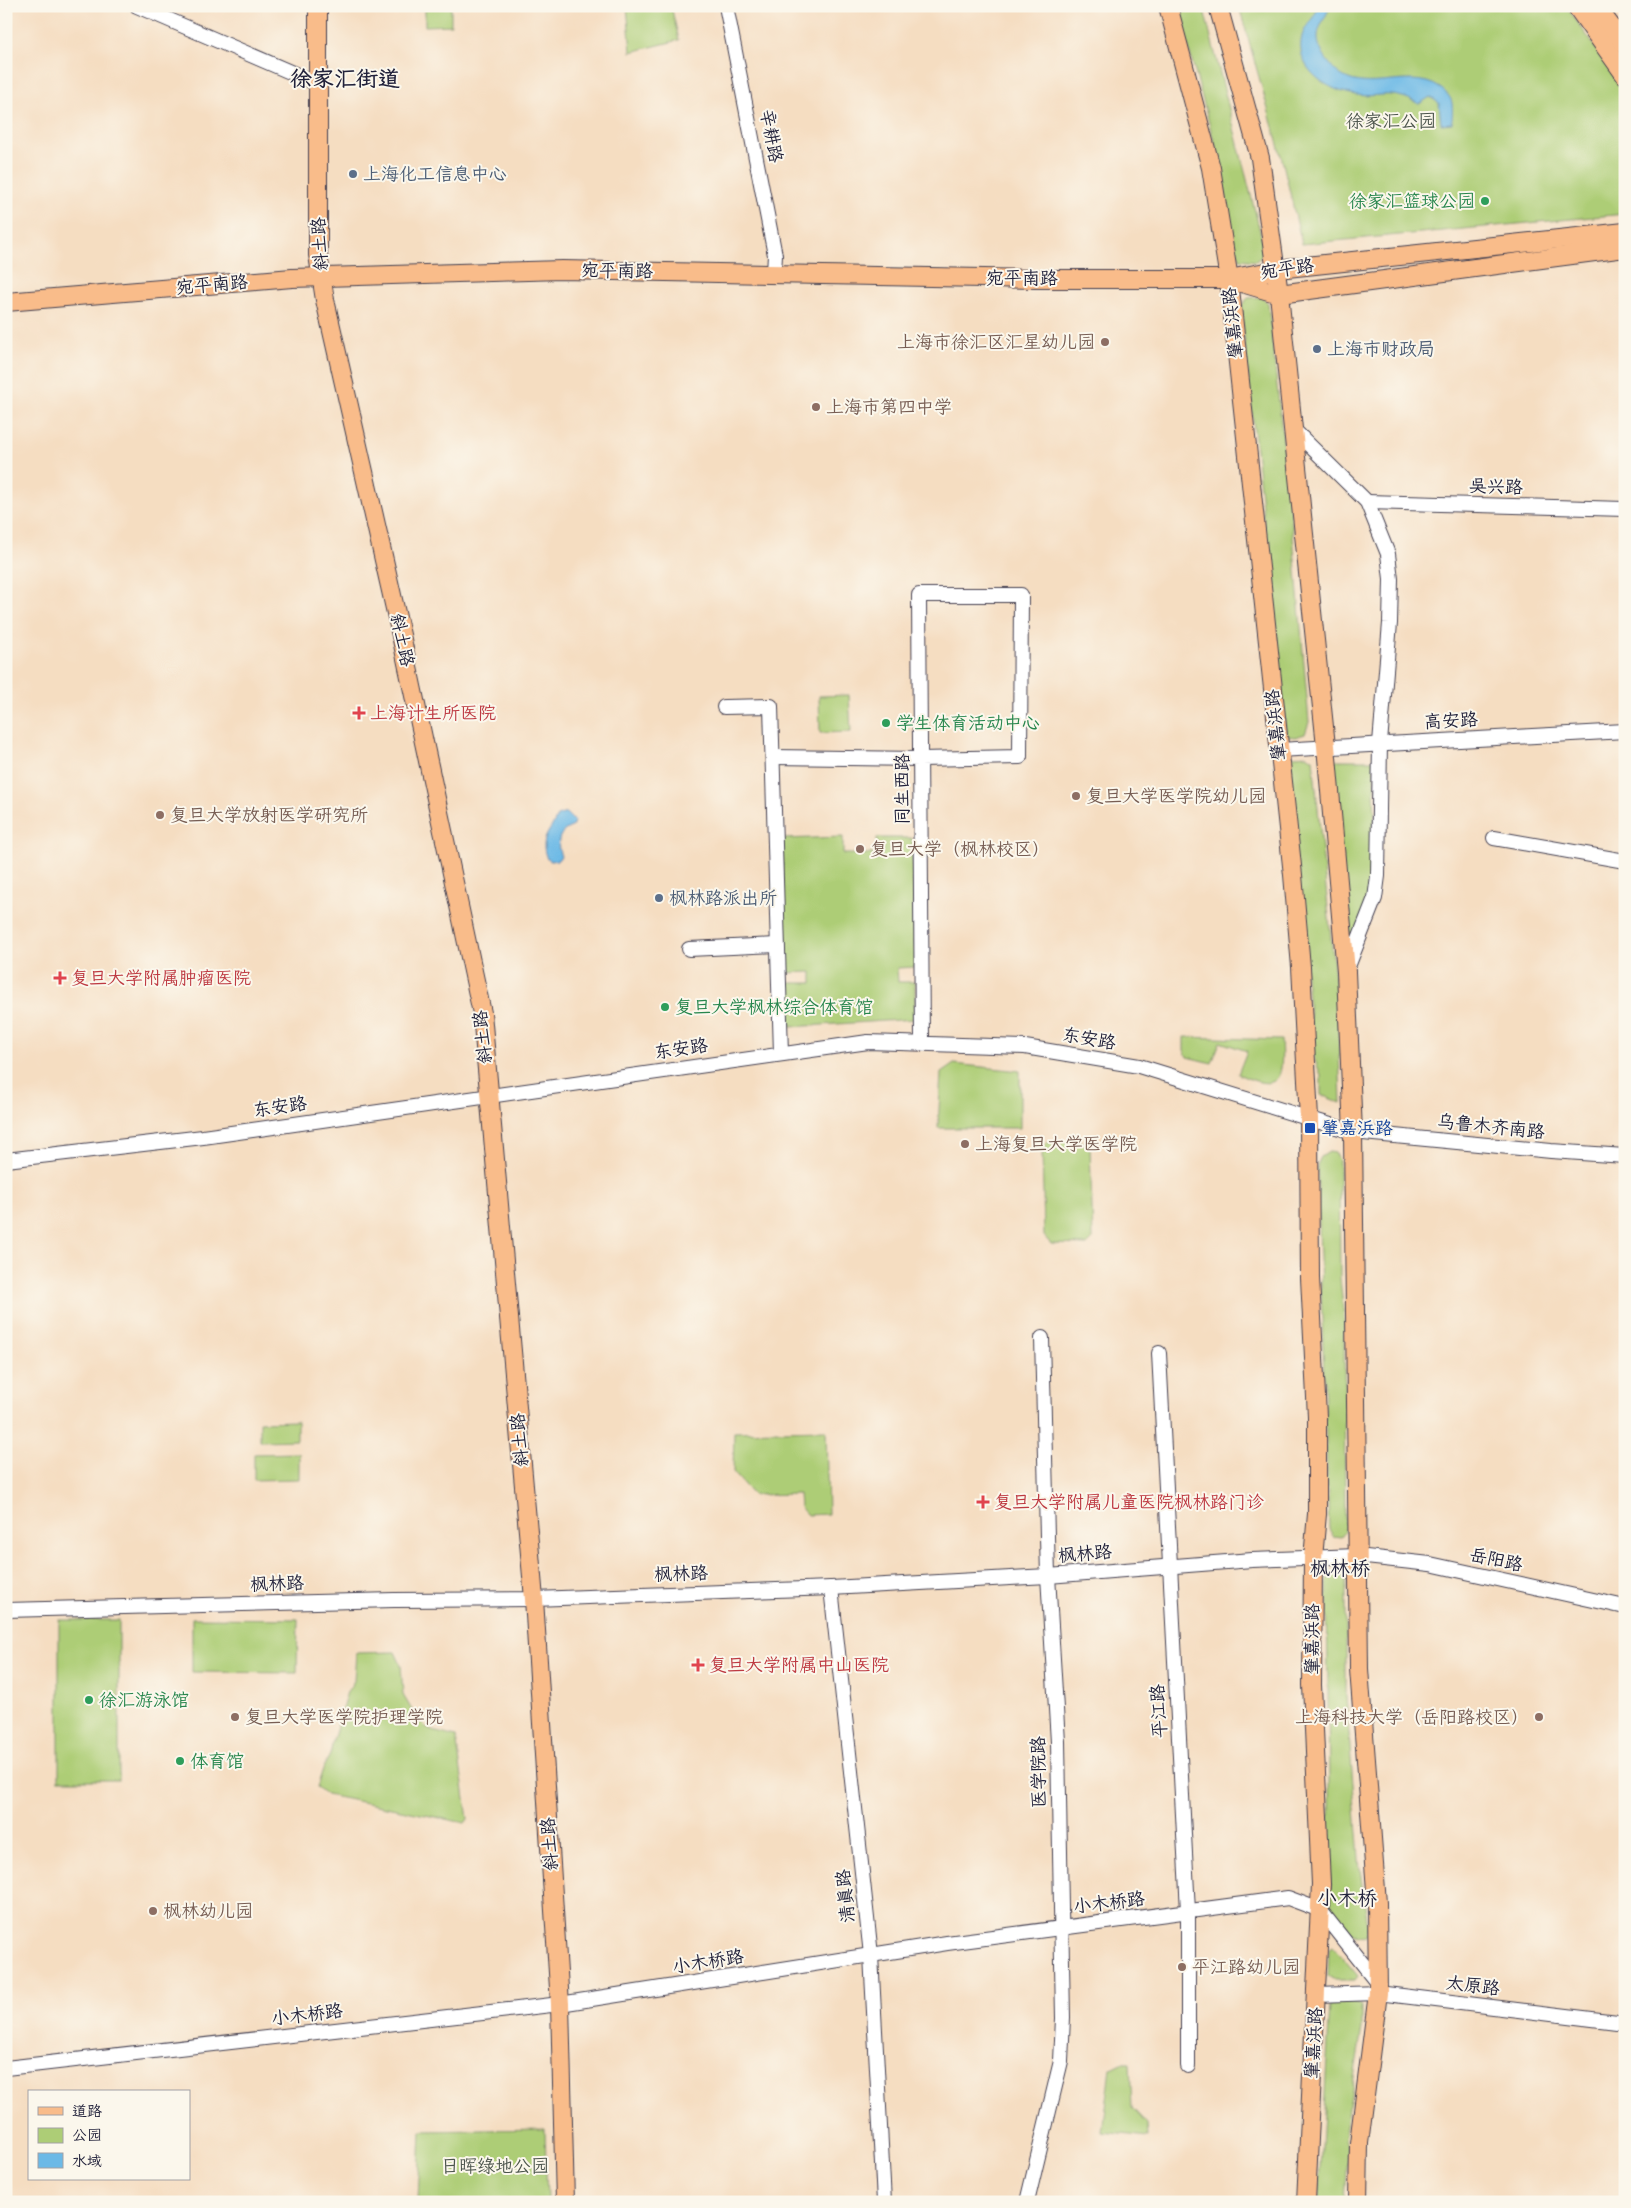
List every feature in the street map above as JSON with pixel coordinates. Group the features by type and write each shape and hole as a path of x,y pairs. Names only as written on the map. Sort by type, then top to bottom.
{"main road":[{"name":"斜土路","path":"318,6 318,255 325,300 446,838 482,1013 534,1600 560,2004 565,2202"},
{"name":"肇嘉浜路","path":"1168,6 1211,168 1229,279 1301,967 1309,1119 1310,1278 1317,1417 1312,1685 1319,1820 1320,1910 1306,2202"},
{"path":"1218,6 1260,158 1276,270 1326,746 1346,972 1353,1132 1359,1514 1357,1556 1359,1669 1377,1903 1378,1988 1359,2143 1358,2202"},
{"path":"1576,6 1625,75"},
{"path":"1596,6 1625,45"},
{"name":"宛平路","path":"1229,279 1276,270 1625,232"},
{"name":"宛平路","path":"1229,279 1279,294 1625,248"},
{"name":"宛平南路","path":"6,302 322,277 562,270 1035,279 1229,279"}],"street":[{"path":"137,6 318,84"},
{"name":"辛耕路","path":"726,6 775,255 774,273"},
{"path":"1292,429 1367,502 1388,554 1391,579 1390,623 1380,743 1378,876 1375,898 1346,972"},
{"name":"吴兴路","path":"1367,502 1625,509"},
{"name":"同生西路","path":"920,759 1020,757 1021,595 919,595 920,759 922,1043"},
{"path":"724,707 771,706 781,1054"},
{"name":"高安路","path":"1279,750 1625,731"},
{"path":"773,757 920,759"},
{"path":"1494,838 1625,860"},
{"path":"689,949 777,945"},
{"name":"东安路","path":"6,1160 203,1137 868,1042 1025,1047 1139,1066 1353,1132"},
{"name":"乌鲁木齐南路","path":"1353,1132 1531,1150 1625,1156"},
{"name":"医学院路","path":"1027,2202 1061,2061 1063,2018 1058,1742 1048,1576 1042,1338"},
{"name":"平江路","path":"1159,1353 1188,1911 1188,2066"},
{"name":"枫林路","path":"6,1610 394,1600 534,1600 831,1588 1357,1556"},
{"name":"岳阳路","path":"1357,1556 1430,1564 1625,1607"},
{"name":"清真路","path":"831,1588 871,1956 884,2202"},
{"name":"小木桥路","path":"6,2068 560,2004 947,1943 1288,1898 1320,1910"},
{"path":"1320,1910 1378,1988"},
{"name":"太原路","path":"1316,1995 1378,1988 1625,2023"}],"green space":[{"path":"425,6 451,6 451,25 425,26"},
{"path":"627,6 671,6 679,40 631,52"},
{"path":"1177,6 1203,6 1262,239 1263,255 1256,261 1240,259 1234,243 1220,163"},
{"name":"徐家汇公园","path":"1239,6 1566,6 1625,89 1625,214 1302,244 1282,159"},
{"path":"1262,297 1268,303 1291,513 1309,722 1305,734 1295,737 1286,736 1241,306 1248,298"},
{"path":"849,695 851,732 820,733 819,696"},
{"path":"1307,755 1313,759 1337,998 1341,1103 1321,1095 1321,1075 1314,1058 1285,764 1293,756"},
{"path":"1332,760 1374,760 1375,857 1368,905 1348,952"},
{"path":"843,837 843,854 876,854 877,838 912,838 916,967 897,968 898,982 915,982 915,1019 790,1027 787,983 812,983 812,972 784,973 782,839"},
{"path":"1184,1037 1281,1040 1280,1074 1276,1080 1262,1082 1238,1074 1247,1051 1220,1042 1212,1063 1187,1057 1184,1050"},
{"path":"954,1064 1020,1071 1020,1128 938,1128 941,1073"},
{"path":"1081,1141 1090,1148 1093,1239 1087,1245 1051,1244 1044,1236 1042,1149 1047,1142"},
{"path":"1329,1152 1336,1153 1339,1160 1340,1278 1344,1317 1345,1532 1341,1537 1333,1536 1329,1529 1317,1165 1321,1157"},
{"path":"297,1421 297,1440 260,1441 260,1422"},
{"path":"826,1430 828,1514 807,1515 800,1507 799,1494 753,1495 733,1472 734,1432"},
{"path":"299,1453 299,1479 254,1480 254,1454"},
{"path":"1332,1574 1341,1574 1346,1578 1346,1697 1360,1870 1368,1926 1367,1935 1362,1936 1348,1929 1340,1920 1333,1909 1330,1892 1327,1578"},
{"path":"192,1618 298,1619 297,1673 192,1672"},
{"name":"徐汇游泳馆","path":"59,1620 119,1620 119,1780 59,1780"},
{"path":"395,1652 401,1665 403,1695 416,1717 429,1730 456,1737 468,1819 465,1823 327,1795 317,1787 330,1755 347,1692 354,1681 356,1653"},
{"path":"1333,1946 1358,1976 1355,1980 1333,1980 1328,1977 1329,1948"},
{"path":"1339,2000 1354,2001 1362,2006 1362,2029 1344,2139 1348,2153 1345,2202 1319,2202 1330,2005"},
{"path":"1121,2063 1130,2063 1132,2108 1147,2124 1148,2137 1103,2132 1111,2068"},
{"name":"日晖绿地公园","path":"545,2129 547,2202 418,2202 421,2131"}],"water":[{"path":"1319,6 1330,6 1319,31 1319,46 1329,63 1340,75 1353,81 1413,80 1427,82 1440,88 1449,97 1452,105 1452,123 1441,124 1439,103 1430,97 1419,104 1399,96 1351,94 1331,87 1314,75 1307,67 1301,47 1303,32"},
{"path":"566,813 574,821 572,827 567,829 559,839 561,856 558,860 551,861 547,859 544,845 545,840 557,816"}],"place":[{"name":"上海化工信息中心","path":"353,174"},
{"name":"徐家汇篮球公园","path":"1485,201"},
{"name":"上海市徐汇区汇星幼儿园","path":"1105,342"},
{"name":"上海市财政局","path":"1317,349"},
{"name":"上海市第四中学","path":"816,407"},
{"name":"上海计生所医院","path":"359,713"},
{"name":"学生体育活动中心","path":"886,723"},
{"name":"复旦大学医学院幼儿园","path":"1076,796"},
{"name":"复旦大学放射医学研究所","path":"160,815"},
{"name":"复旦大学（枫林校区）","path":"860,849"},
{"name":"枫林路派出所","path":"659,898"},
{"name":"复旦大学附属肿瘤医院","path":"60,978"},
{"name":"复旦大学枫林综合体育馆","path":"665,1007"},
{"name":"肇嘉浜路","path":"1310,1128"},
{"name":"上海复旦大学医学院","path":"965,1144"},
{"name":"复旦大学附属儿童医院枫林路门诊","path":"983,1502"},
{"name":"复旦大学附属中山医院","path":"698,1665"},
{"name":"徐汇游泳馆","path":"89,1700"},
{"name":"复旦大学医学院护理学院","path":"235,1717"},
{"name":"上海科技大学（岳阳路校区）","path":"1539,1717"},
{"name":"体育馆","path":"180,1761"},
{"name":"枫林幼儿园","path":"153,1911"},
{"name":"平江路幼儿园","path":"1182,1967"}],"district":[{"name":"徐家汇街道","path":"345,79"},
{"name":"枫林桥","path":"1340,1569"},
{"name":"小木桥","path":"1347,1899"}]}
